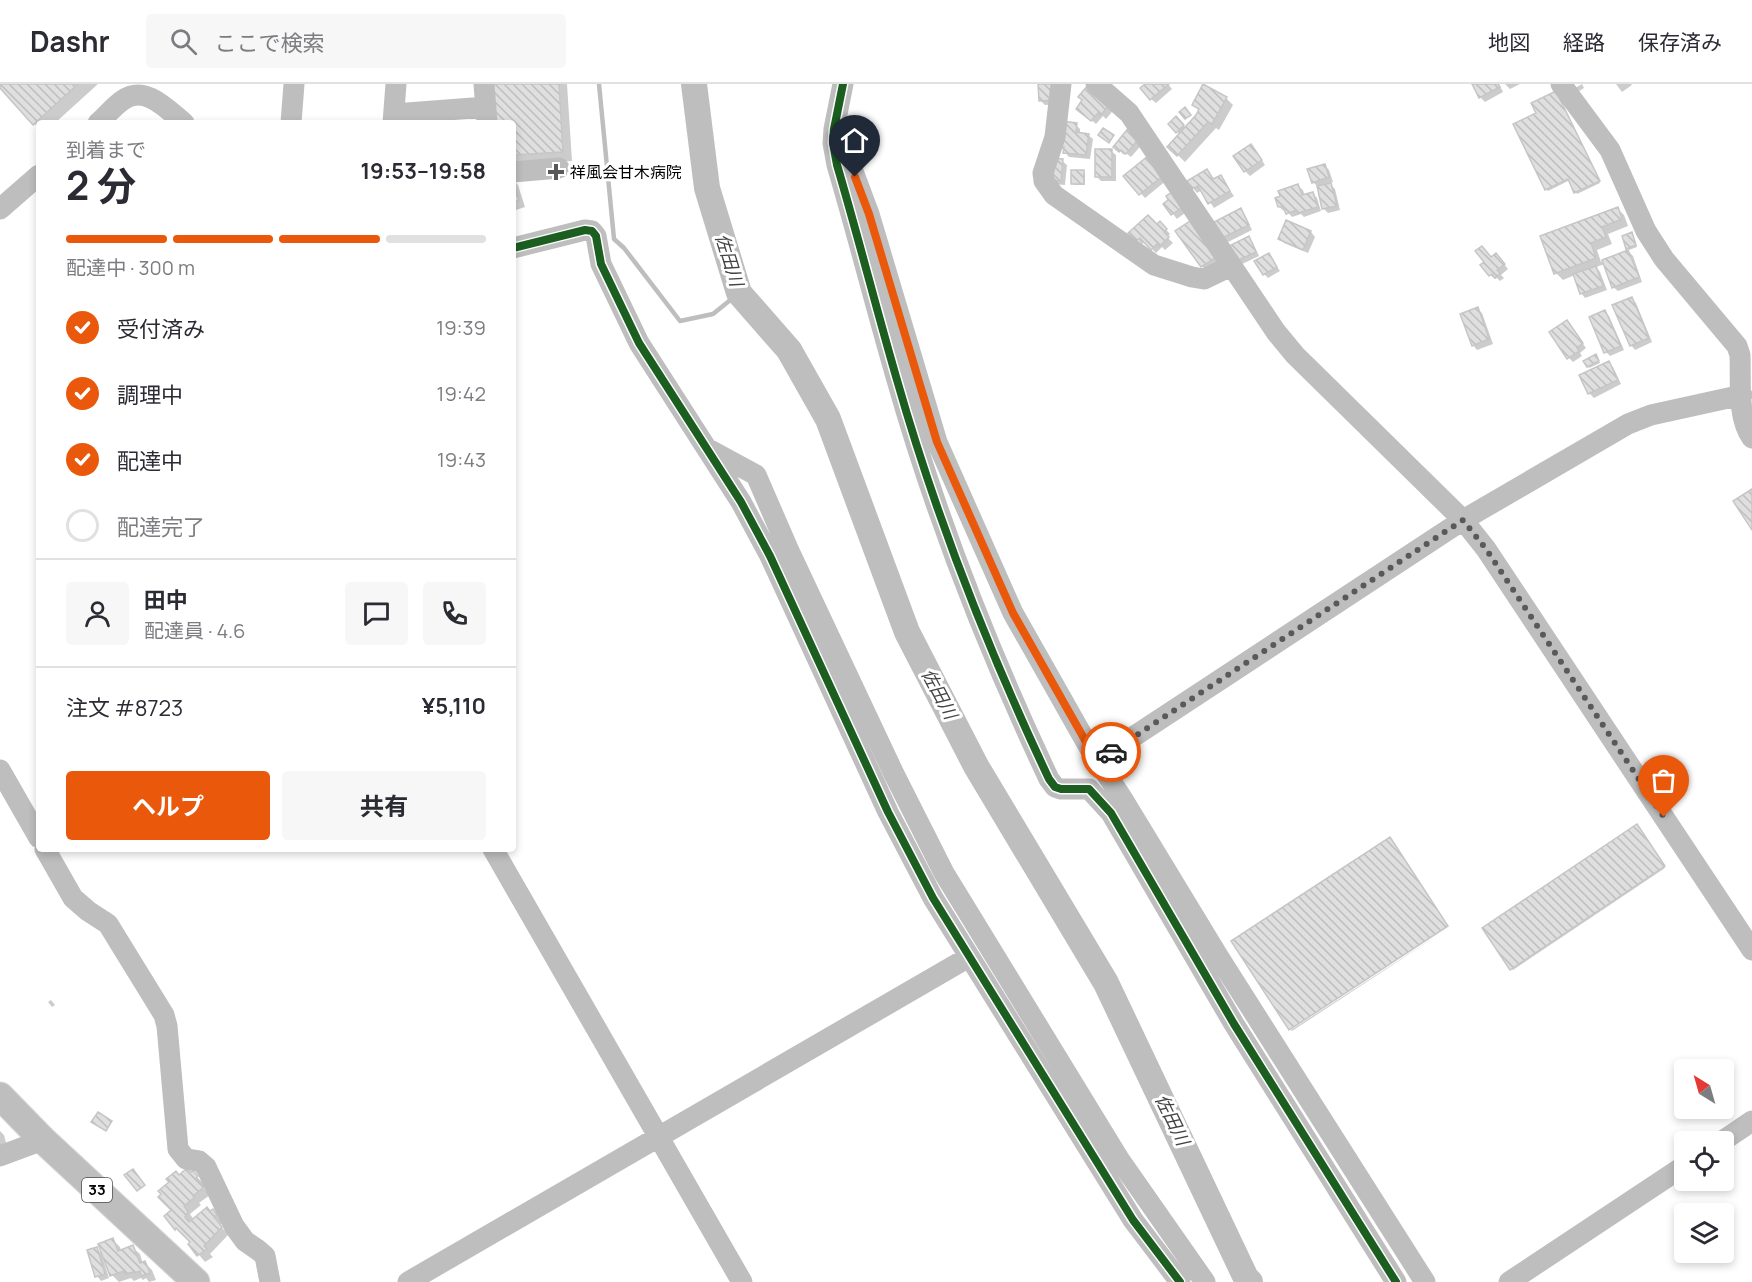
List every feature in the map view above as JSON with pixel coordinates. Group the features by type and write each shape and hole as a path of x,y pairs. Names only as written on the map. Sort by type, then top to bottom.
{"main road":[{"name":"33","path":"0,1096 43,1140 196,1282"}],"street":[{"path":"291,120 294,84"},
{"path":"396,84 394,118 486,115 484,84"},
{"path":"843,84 834,129 833,143 837,165 897,380 950,544 1019,715 1049,779 1055,787 1061,789 1089,789"},
{"path":"856,84 846,140 848,158 869,214 937,442 1013,613 1090,749 1425,1282"},
{"path":"1060,84 1055,137 1043,173 1044,181 1054,195 1154,265 1204,279 1231,266"},
{"path":"1096,84 1129,113 1276,332 1295,355 1463,520 1486,549 1752,950"},
{"path":"1561,84 1610,150 1646,231 1664,259 1737,346 1740,355 1743,421 1752,438"},
{"path":"101,120 123,100 138,95 155,100 180,120"},
{"path":"516,172 559,168"},
{"path":"0,208 36,178"},
{"path":"516,248 585,230 592,231 596,236 601,264 639,344 741,502 770,556 888,812 933,898 1133,1220 1180,1282"},
{"path":"1090,749 1101,758 1463,520 1628,424 1650,415 1742,395"},
{"path":"707,449 756,475 789,551 894,774 944,873 1119,1159 1205,1282"},
{"path":"1090,749 1086,770 1089,789 1111,813 1234,1024 1396,1282"},
{"path":"0,770 36,833"},
{"path":"47,852 73,898 108,924 164,1015 167,1026 178,1149 186,1160 199,1161 206,1167 234,1226 244,1240 265,1256 270,1282"},
{"path":"495,852 742,1282"},
{"path":"408,1282 969,957"},
{"path":"1734,1134 1752,1121"},
{"path":"0,1156 43,1140"},
{"path":"1509,1282 1674,1173"}],"building":[{"path":"0,84 78,84 33,125 0,88"},
{"path":"491,84 559,84 563,152 516,155 516,120 493,120"},
{"path":"1038,84 1056,84 1056,100 1039,101"},
{"path":"1089,84 1112,101 1101,115 1098,113 1091,121 1076,109 1082,100 1078,97"},
{"path":"1145,84 1169,84 1150,100 1140,88"},
{"path":"1203,84 1227,97 1212,124 1208,122 1177,156 1167,147 1196,115 1199,109 1192,105"},
{"path":"1472,84 1498,84 1500,87 1479,98"},
{"path":"1556,91 1600,181 1574,193 1568,179 1545,190 1513,124 1536,113 1531,103"},
{"path":"1185,107 1191,115 1185,119 1179,112"},
{"path":"1176,116 1184,125 1176,133 1168,124"},
{"path":"1061,121 1077,123 1076,132 1089,134 1086,155 1063,153 1064,147 1058,146"},
{"path":"1130,126 1141,136 1126,154 1113,147"},
{"path":"1103,128 1114,135 1109,143 1098,135"},
{"path":"1251,144 1262,160 1244,172 1233,156"},
{"path":"1095,149 1112,149 1112,177 1095,177"},
{"path":"1148,156 1164,175 1139,195 1123,176"},
{"path":"1050,158 1063,159 1061,181 1048,180"},
{"path":"1325,164 1329,177 1312,183 1307,169"},
{"path":"1207,169 1213,179 1221,175 1230,191 1208,204 1198,186 1192,189 1187,181"},
{"path":"1071,170 1084,170 1084,184 1071,184"},
{"path":"1331,183 1337,206 1322,209 1317,186"},
{"path":"1298,184 1302,195 1313,192 1318,207 1286,214 1283,206 1278,207 1275,198 1280,196 1278,191"},
{"path":"1175,190 1186,205 1171,215 1163,204 1168,200 1166,196"},
{"path":"1618,207 1622,219 1602,227 1606,237 1591,243 1596,258 1554,274 1540,236"},
{"path":"1241,208 1249,225 1222,238 1214,222"},
{"path":"1148,215 1157,224 1160,221 1167,229 1164,232 1169,237 1159,247 1157,244 1151,250 1140,238 1136,241 1128,233"},
{"path":"1286,220 1311,231 1303,250 1278,239"},
{"path":"1190,221 1215,258 1201,267 1175,231"},
{"path":"1632,232 1636,245 1626,249 1622,236"},
{"path":"1249,236 1256,252 1234,262 1227,247"},
{"path":"1482,246 1491,257 1496,253 1505,264 1497,270 1500,273 1495,278 1492,274 1489,276 1480,265 1484,262 1475,251"},
{"path":"1628,250 1639,277 1612,288 1602,260"},
{"path":"1269,253 1277,267 1263,275 1254,261"},
{"path":"1596,266 1603,286 1580,294 1573,274"},
{"path":"1632,297 1649,338 1630,346 1612,305"},
{"path":"1478,307 1489,339 1472,346 1460,314"},
{"path":"1605,310 1621,346 1604,353 1589,317"},
{"path":"1567,320 1583,343 1577,348 1579,351 1567,359 1549,332"},
{"path":"1596,354 1599,361 1587,367 1583,361"},
{"path":"1609,361 1618,380 1588,394 1579,375"},
{"path":"1752,489 1752,530 1733,501"},
{"path":"1637,824 1665,866 1510,970 1482,928"},
{"path":"1390,837 1448,926 1289,1030 1231,941"},
{"path":"98,1112 112,1121 106,1131 91,1122"},
{"path":"187,1168 198,1176 196,1178 204,1187 184,1206 188,1212 185,1217 189,1222 207,1207 210,1211 213,1209 217,1215 214,1217 222,1227 204,1246 207,1249 197,1256 188,1244 190,1242 176,1228 175,1230 164,1216 171,1210 158,1197 161,1194 158,1191 169,1182 166,1179 176,1171 179,1175"},
{"path":"133,1169 145,1185 137,1191 124,1175"},
{"path":"113,1238 118,1251 133,1245 140,1263 145,1261 150,1273 141,1276 140,1271 125,1274 124,1271 110,1276 98,1244"},
{"path":"97,1247 105,1274 95,1277 87,1250"}],"waterway":[{"path":"599,84 614,239 624,248 680,321 713,314 739,293"},
{"name":"佐田川","path":"694,84 707,188 739,293 789,350 828,419 907,632 976,766 1106,983 1246,1278 1250,1282"}],"cycle path":[{"path":"843,84 834,129 833,143 837,165 912,431 946,532 984,632 1049,779 1055,787 1061,789 1089,789 1111,813 1234,1024 1396,1282"},
{"path":"516,247 585,230 592,231 596,236 601,264 639,343 741,502 770,556 888,812 933,898 1133,1220 1180,1282"}],"way so far":[{"path":"1111,752 1463,520 1486,549 1664,817"}],"place":[{"name":"祥風会甘木病院","path":"556,172"}],"route":[{"path":"855,177 869,214 937,442 1013,613 1090,749 1101,758 1111,752"}]}
